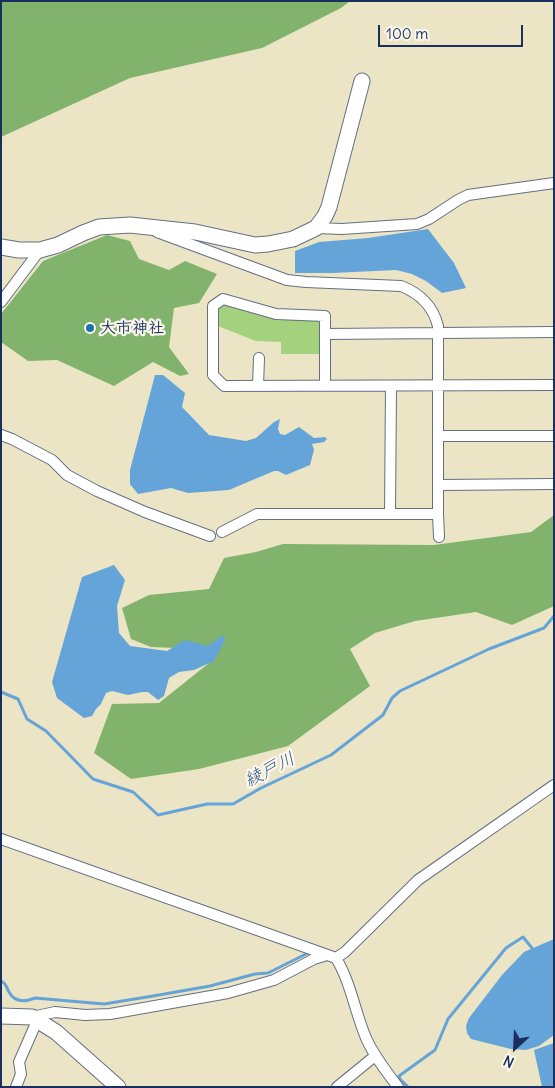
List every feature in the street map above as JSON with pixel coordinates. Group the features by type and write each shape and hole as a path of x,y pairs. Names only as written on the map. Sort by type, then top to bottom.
{"street":[{"path":"1,247 19,250 40,250 58,245 99,227 130,225 195,232 255,245 281,243 304,235 316,228 329,207 362,81"},
{"path":"316,228 342,229 417,224 429,219 468,195 553,182"},
{"path":"144,227 287,280 401,286 414,292 426,302 436,318 438,333 438,537"},
{"path":"1,302 40,250"},
{"path":"325,386 325,316 276,314 222,298 213,306 213,375 224,386 258,386 325,386 438,386 554,385"},
{"path":"325,334 554,332"},
{"path":"258,386 259,358"},
{"path":"390,514 391,386"},
{"path":"1,435 52,460 67,474 97,491 145,512 210,536"},
{"path":"438,436 554,436"},
{"path":"439,485 554,484"},
{"path":"222,532 257,514 438,514"},
{"path":"1,1016 34,1019 55,1012 85,1015 110,1014 228,993 274,980 314,959 345,952 418,880 554,785"},
{"path":"1,838 332,956 346,978 366,1037 375,1056 398,1087"},
{"path":"16,1087 21,1074 19,1062 34,1019"},
{"path":"34,1019 56,1032 118,1087"},
{"path":"338,1087 375,1056"}],"green space":[{"path":"1,1 350,1 341,8 262,48 130,78 1,137"},
{"path":"107,235 130,241 139,259 169,270 185,261 217,274 199,303 174,308 169,347 189,374 180,376 153,362 114,386 57,360 28,361 1,342 1,314 43,261"},
{"path":"223,303 282,318 318,321 321,324 320,354 281,354 281,342 256,341 218,326 218,308"},
{"path":"554,515 554,606 512,625 476,612 415,621 375,633 350,649 370,686 288,746 199,769 131,779 94,753 112,704 159,703 209,663 203,649 151,647 131,639 122,608 149,595 209,589 224,558 256,552 283,544 434,545 531,532"}],"water":[{"path":"428,229 454,263 466,288 442,293 426,281 412,274 396,270 295,273 295,251 319,242 368,238"},
{"path":"155,375 163,375 185,393 182,407 209,435 246,441 256,438 280,419 278,429 280,434 285,435 299,427 314,438 325,437 327,439 324,442 312,444 314,450 310,465 286,475 274,471 229,490 188,493 171,488 138,494 130,484 130,470"},
{"path":"114,565 125,580 117,606 119,633 130,646 167,651 185,640 208,646 223,635 225,640 214,661 194,670 179,672 169,678 164,696 158,700 148,692 128,695 112,691 106,693 92,716 84,718 57,698 52,682 82,577"},
{"path":"554,939 554,1035 539,1046 526,1050 511,1049 471,1039 467,1033 466,1026 469,1018 502,975 524,952"},
{"path":"554,1043 554,1087 542,1087 534,1050"}],"waterway":[{"name":"綾戸川","path":"1,692 18,699 27,719 46,731 93,779 133,792 158,815 207,804 233,804 261,788 331,755 383,715 392,698 400,691 489,649 544,628 554,616"},
{"path":"408,1087 399,1076 435,1050 448,1019 506,948 523,937 532,948"},
{"path":"1,981 5,984 11,996 20,1001 35,998 104,1004 210,986 255,974 268,973 306,954"}],"place":[{"name":"大市神社","path":"90,328"}]}
